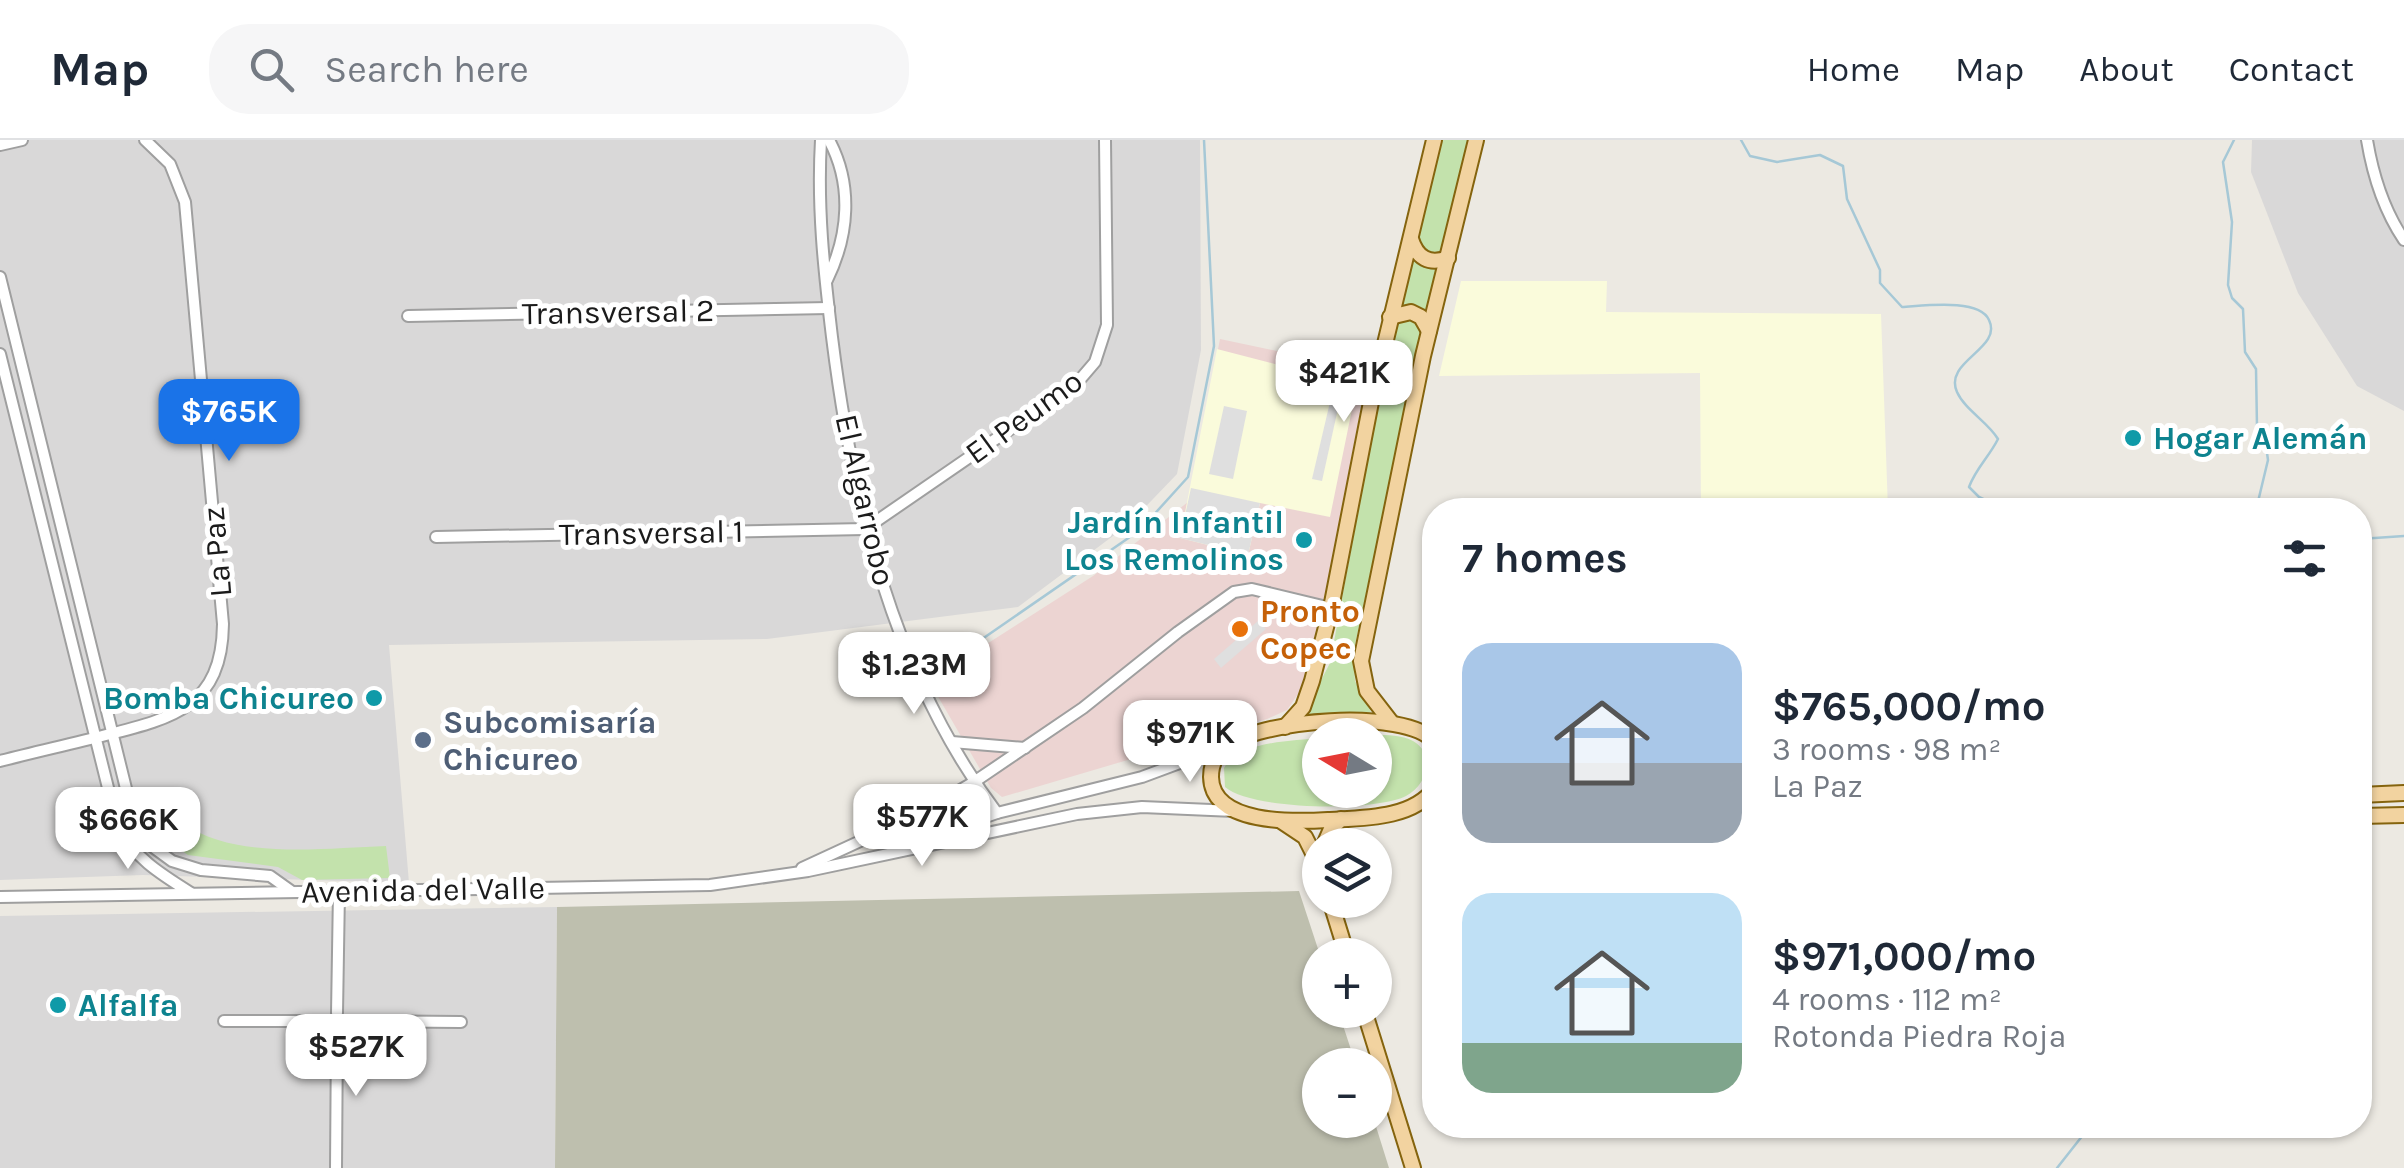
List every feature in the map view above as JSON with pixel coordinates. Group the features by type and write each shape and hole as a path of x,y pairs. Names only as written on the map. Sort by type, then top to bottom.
{"main road":[{"path":"1285,727 1298,714 1309,693 1390,317 1434,140"},
{"path":"1388,718 1367,691 1360,661 1429,331 1476,140"},
{"path":"1410,238 1424,259 1448,258"},
{"path":"1390,317 1411,312 1420,317 1429,331"},
{"path":"1392,722 1422,730"},
{"path":"1302,725 1226,746 1214,762 1212,782 1219,800 1235,812 1275,818 1341,819 1388,814 1422,804"},
{"path":"2372,794 2404,793"},
{"path":"1414,806 1422,799"},
{"path":"2372,816 2404,815"},
{"path":"1275,818 1302,835"},
{"path":"1332,828 1341,819"},
{"path":"1370,1028 1414,1168"}],"street":[{"path":"0,146 22,140"},
{"name":"La Paz","path":"0,761 166,719 189,705 216,669 223,637 185,202 170,164 146,140"},
{"name":"El Algarrobo","path":"820,140 819,222 829,308 840,396 866,529 914,673 974,782 997,813"},
{"path":"826,280 843,238 847,206 844,180 829,140"},
{"name":"El Peumo","path":"866,529 1057,400 1090,371 1106,325 1104,140"},
{"path":"2367,140 2374,180 2404,240"},
{"path":"0,277 132,816 141,835 172,861 190,867 270,876 292,892"},
{"name":"Transversal 2","path":"408,316 829,308"},
{"path":"0,354 94,738 122,834 144,860 192,893"},
{"name":"Transversal 1","path":"436,537 866,529"},
{"path":"784,875 922,813 974,782 1084,708 1234,592 1252,590 1330,608"},
{"path":"952,742 1026,748"},
{"name":"Avenida del Valle","path":"844,864 997,813 1142,777 1226,746"},
{"name":"Avenida del Valle","path":"0,896 672,887 784,875 1092,812 1162,807 1235,812"},
{"path":"336,1168 338,891"},
{"path":"224,1021 461,1022"}],"shaded area":[{"path":"0,140 1200,140 1201,350 1177,474 1129,524 1018,607 767,639 389,645 409,883 143,875 0,880"},
{"path":"2252,140 2404,140 2404,411 2357,386 2298,293 2251,172"},
{"path":"1461,281 1607,281 1606,312 1881,314 1888,498 1701,498 1700,373 1439,376"},
{"path":"1220,339 1368,370 1321,621 1302,688 1287,710 1267,719 1002,797 991,788 929,681 1093,576 1188,502"},
{"path":"1217,349 1357,385 1330,517 1260,503 1248,555 1180,538"},
{"path":"1330,402 1339,404 1322,481 1312,479"},
{"path":"1224,406 1247,411 1233,479 1209,474"},
{"path":"1191,488 1260,503 1248,555 1180,538"},
{"path":"1258,621 1266,629 1221,668 1214,659"},
{"path":"1299,891 1302,918 1308,918 1314,938 1302,938 1302,1028 1344,1028 1350,1048 1302,1048 1302,1138 1380,1138 1389,1168 555,1168 557,907"},
{"path":"557,907 555,1168 0,1168 0,916"}],"green space":[{"path":"1442,140 1468,140 1442,251 1434,257 1424,254 1418,243"},
{"path":"1414,259 1420,264 1438,265 1426,316 1402,307"},
{"path":"1408,317 1423,328 1353,654 1355,681 1371,712 1302,717 1330,663 1380,394 1399,319"},
{"path":"1392,736 1409,739 1422,750 1422,780 1406,796 1392,800"},
{"path":"1302,740 1302,805 1260,800 1225,787 1224,768 1231,759 1267,744"},
{"path":"184,824 229,843 254,847 386,846 390,878 302,880 278,867 188,855 168,842"}],"waterway":[{"path":"959,655 1140,530 1188,477 1214,346 1204,140"},
{"path":"1741,140 1750,156 1777,162 1820,155 1843,166 1847,199 1880,270 1880,283 1902,307 1963,306 1983,313 1989,320 1988,339 1965,363 1955,381 1961,398 1998,439 1969,487 1981,498"},
{"path":"2234,140 2223,162 2232,222 2228,285 2232,298 2243,309 2245,352 2256,369 2257,427 2268,460 2259,498"},
{"path":"2372,538 2404,536"},
{"path":"2057,1168 2081,1138"}],"place":[{"name":"Hogar Alemán","path":"2133,438"},
{"name":"Jardín Infantil Los Remolinos","path":"1304,540"},
{"name":"Pronto Copec","path":"1240,629"},
{"name":"Bomba Chicureo","path":"374,698"},
{"name":"Subcomisaría Chicureo","path":"423,740"},
{"name":"Alfalfa","path":"58,1005"}]}
